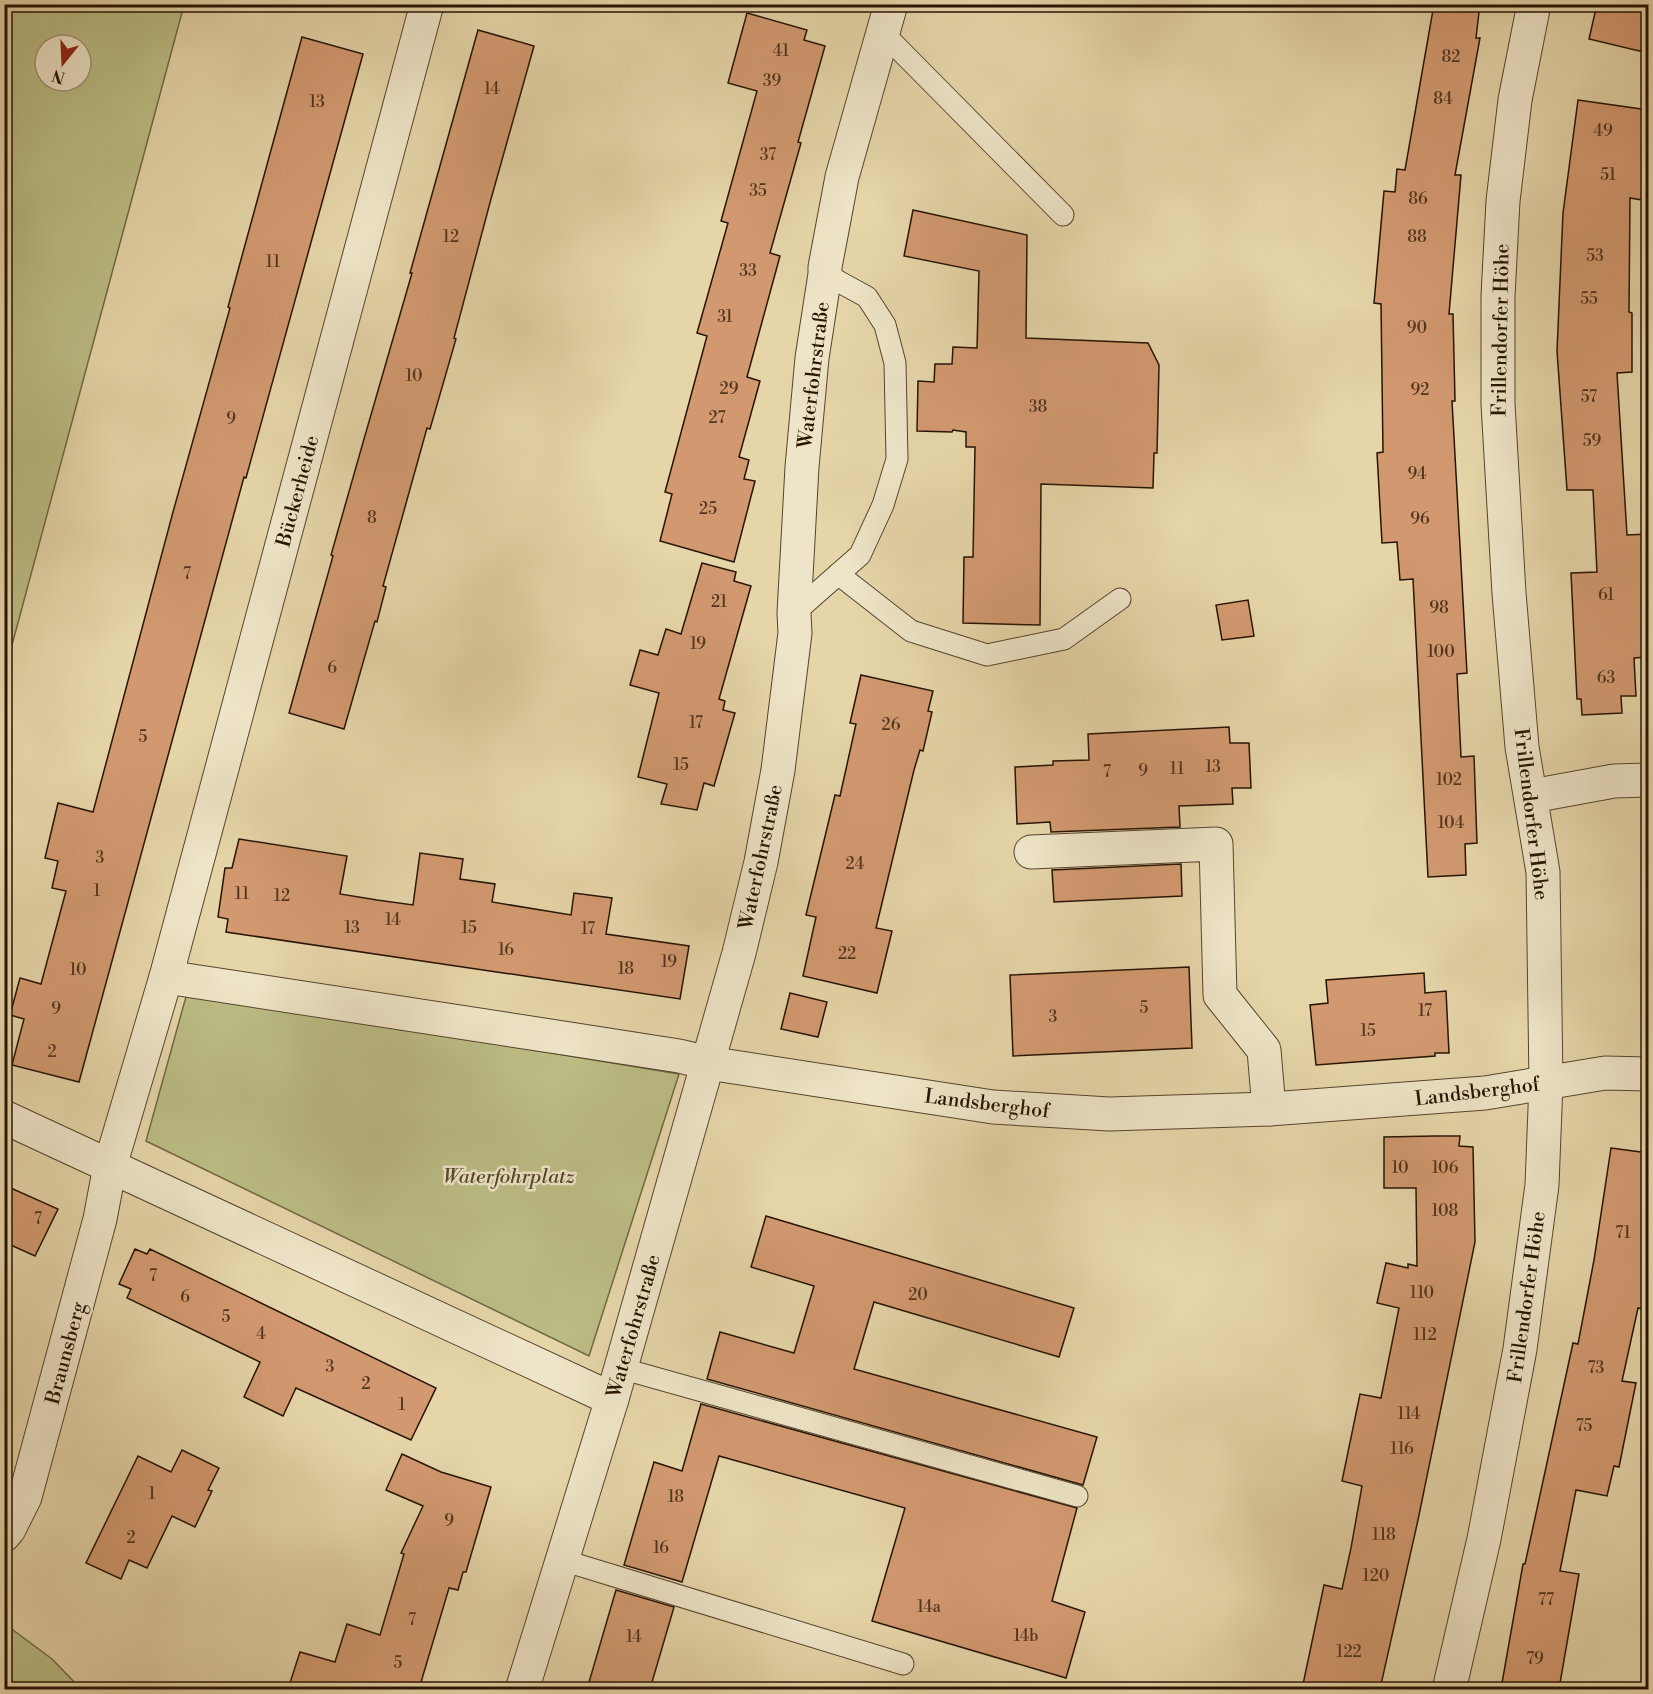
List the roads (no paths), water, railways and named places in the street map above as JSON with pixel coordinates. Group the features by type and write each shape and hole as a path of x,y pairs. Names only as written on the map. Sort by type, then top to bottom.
{"street":[{"name":"Bückerheide","path":"166,977 427,4"},
{"name":"Frillendorfer Höhe","path":"1449,1689 1484,1539 1520,1349 1542,1185 1546,1083 1544,872 1522,747 1509,593 1498,404 1498,296 1503,201 1515,100 1534,4"},
{"name":"Waterfohrstraße","path":"522,1689 612,1399 739,953 761,862 778,770 795,633 794,613 802,467 812,358 825,267 842,177 887,19"},
{"path":"1532,796 1614,781 1648,780"},
{"path":"1030,852 1216,844 1220,995 1264,1050 1269,1109"},
{"path":"110,1166 166,977 592,1042 708,1063"},
{"name":"Landsberghof","path":"708,1063 993,1107 1109,1114 1269,1109 1485,1094 1605,1074 1648,1074"},
{"path":"4,1117 612,1399"},
{"name":"Braunsberg","path":"4,1535 25,1497 100,1219 110,1166"}],"lane":[{"path":"887,19 1063,215"},
{"path":"794,613 860,555 883,505 897,459 895,363 885,325 867,297 825,273"},
{"path":"838,574 911,631 987,656 1064,639 1120,599"},
{"path":"620,1368 1077,1496"},
{"path":"562,1560 903,1664"}],"park label":[{"name":"Waterfohrplatz","path":"509,1176"}]}
